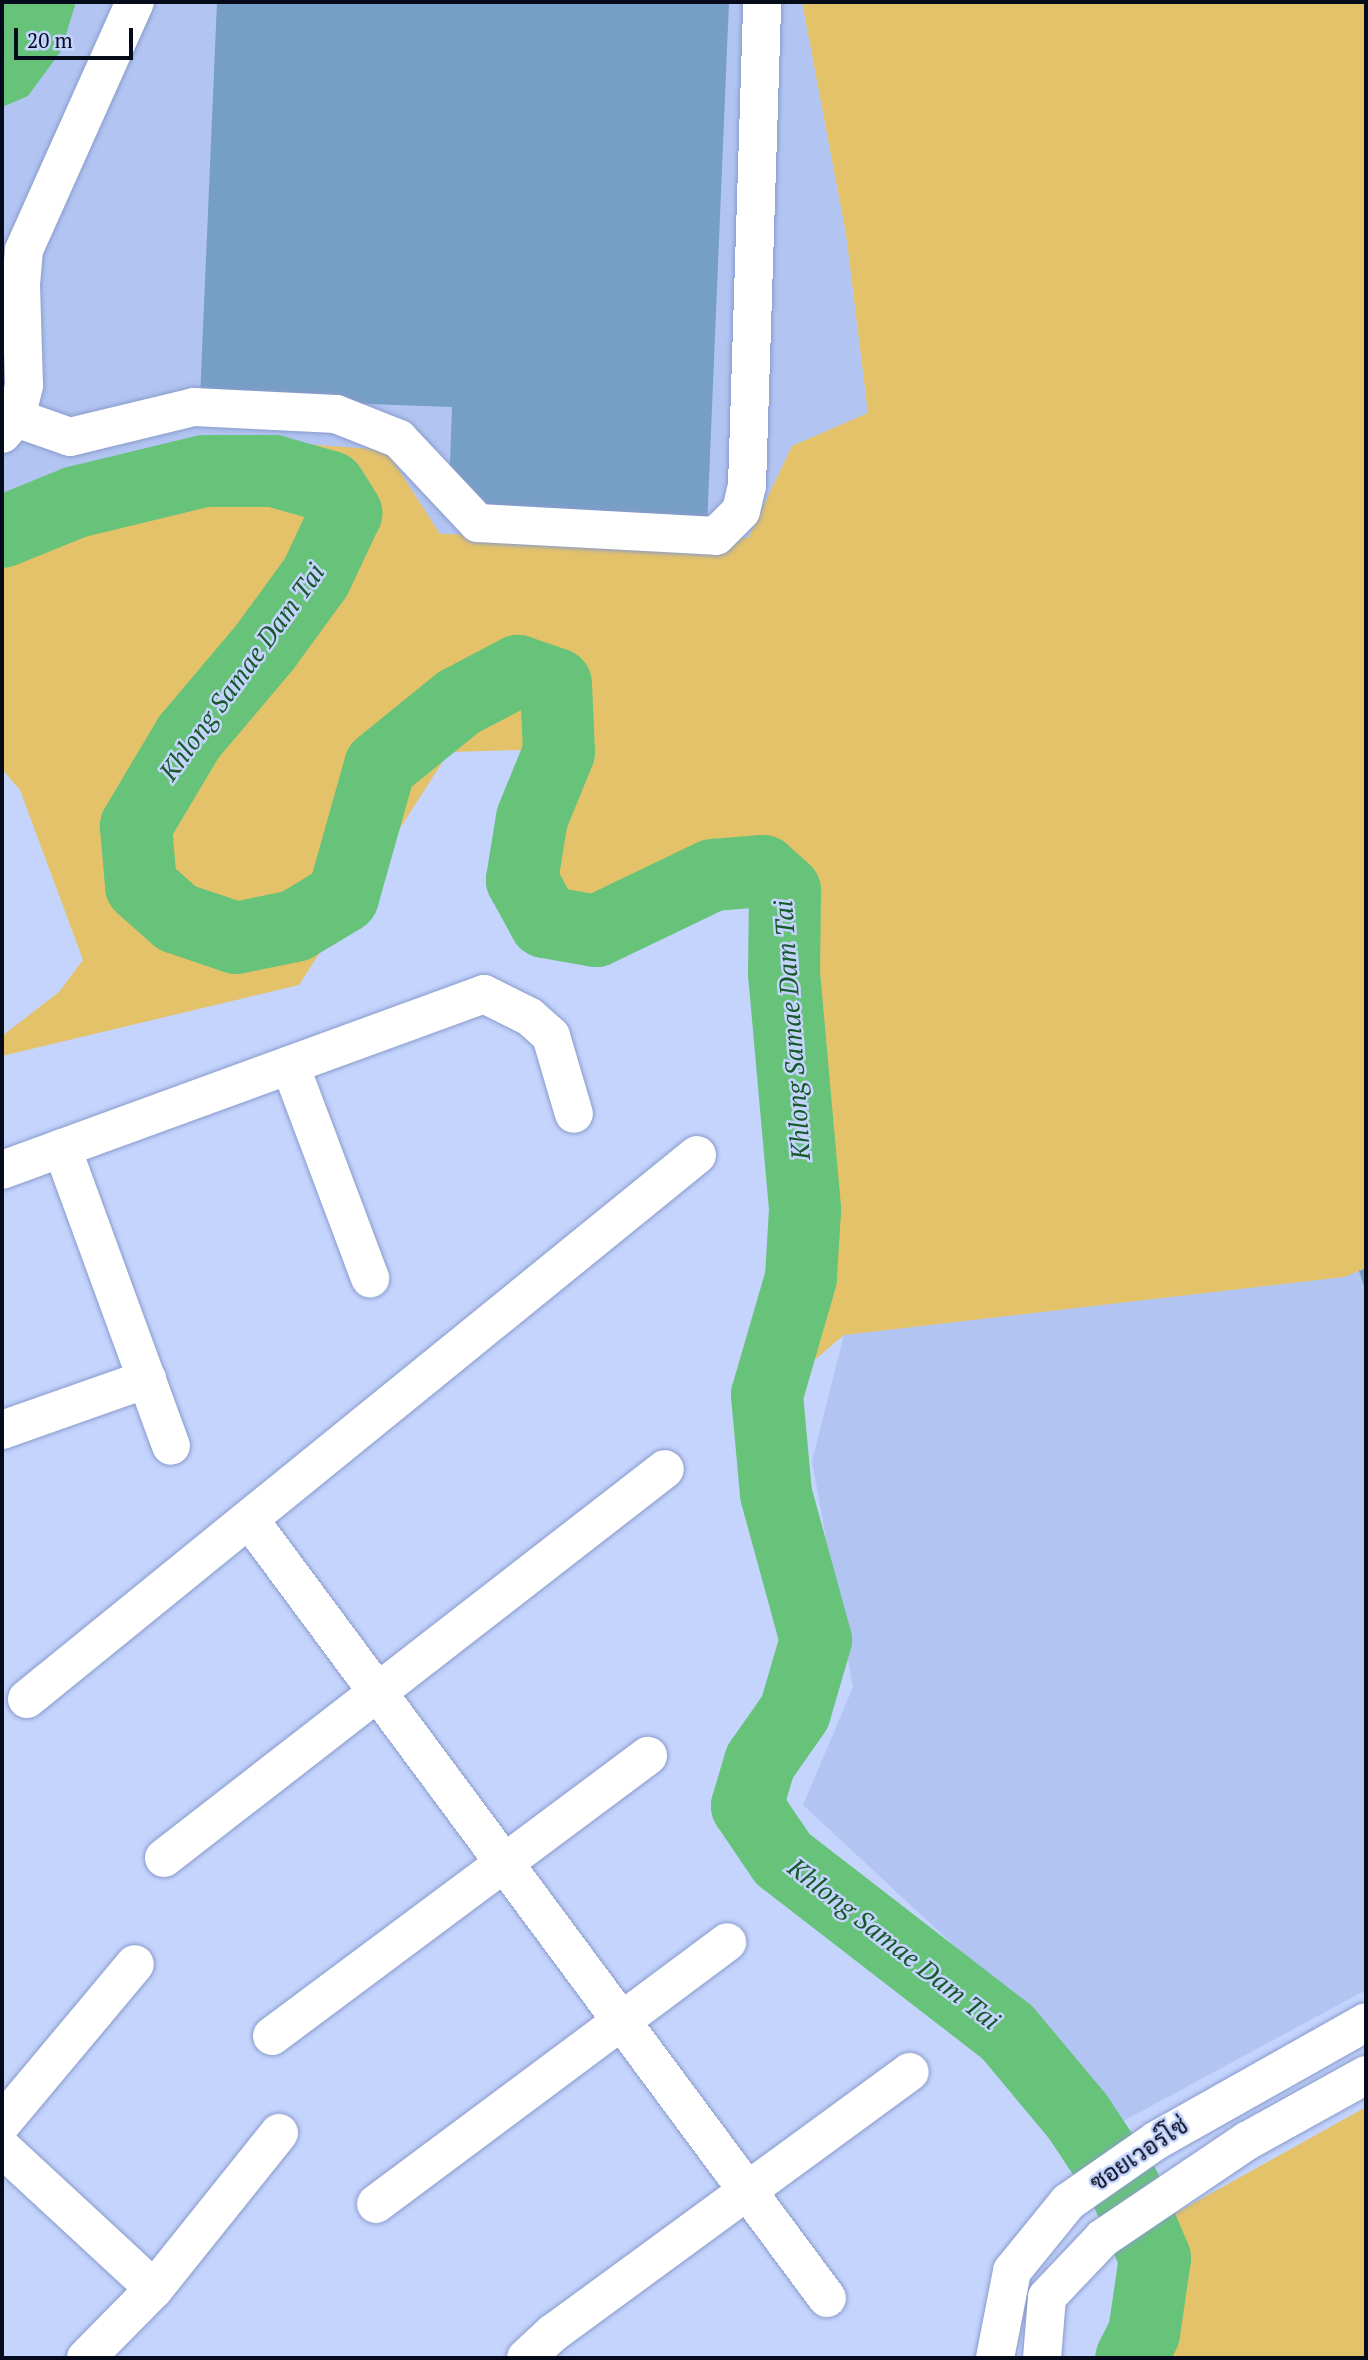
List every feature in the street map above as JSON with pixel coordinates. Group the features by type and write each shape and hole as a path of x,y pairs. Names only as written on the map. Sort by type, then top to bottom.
{"street":[{"path":"135,2 24,250 20,284 24,385 9,426 70,437 194,407 336,414 399,439 478,523 716,536 741,511 747,486 762,2"},
{"path":"2,1170 484,995 530,1017 551,1036 574,1114"},
{"path":"290,1065 370,1278"},
{"path":"62,1148 171,1446"},
{"path":"27,1699 697,1155"},
{"path":"2,1430 147,1379"},
{"path":"164,1858 666,1469"},
{"path":"250,1519 827,2298"},
{"path":"272,2036 648,1756"},
{"path":"376,2204 727,1942"},
{"path":"2,2123 135,1964"},
{"name":"ซอยเวอร์โซ่","path":"995,2357 1012,2271 1068,2202 1206,2110 1366,2022"},
{"path":"526,2358 553,2333 910,2073"},
{"name":"ซอยเวอร์โซ่","path":"1043,2357 1047,2297 1103,2238 1233,2150 1366,2075"},
{"path":"86,2358 154,2289 279,2133"},
{"path":"2,2148 154,2289"}],"shaded area":[{"path":"2,2 802,2 846,234 868,414 792,446 748,538 440,534 386,450 15,494 36,526 2,548"},
{"path":"2,2 76,2 61,51 28,96 2,107"},
{"path":"802,2 1366,2 1366,1268 1344,1277 844,1335 800,1372 836,1240 810,1029 804,892 773,840 605,908 566,914 541,854 576,759 520,750 449,752 299,985 2,1056 2,1036 59,992 83,960 20,790 2,769 2,548 36,526 15,493 232,439 386,450 440,534 748,538 792,446 868,413 846,234"},
{"path":"1366,1268 1366,1990 1116,2125 1074,2057 803,1805 853,1687 812,1461 844,1335 1343,1277"},
{"path":"1366,2107 1366,2358 1158,2358 1174,2214"}],"building":[{"path":"217,2 729,2 707,527 448,517 452,407 200,398"},
{"path":"1366,1268 1366,1292 1359,1271"}],"waterway":[{"name":"Khlong Samae Dam Tai","path":"2,532 76,502 204,471 274,471 330,487 346,513 316,577 265,647 189,737 136,826 141,886 177,918 236,938 295,926 343,897 380,766 459,702 518,671 556,684 559,752 532,818 522,880 545,922 596,931 713,875 763,871 785,891 784,973 805,1210 801,1278 767,1395 776,1494 816,1640 795,1712 760,1762 747,1806 783,1859 1007,2032 1078,2117 1125,2188 1155,2258 1144,2333 1131,2358"}]}
